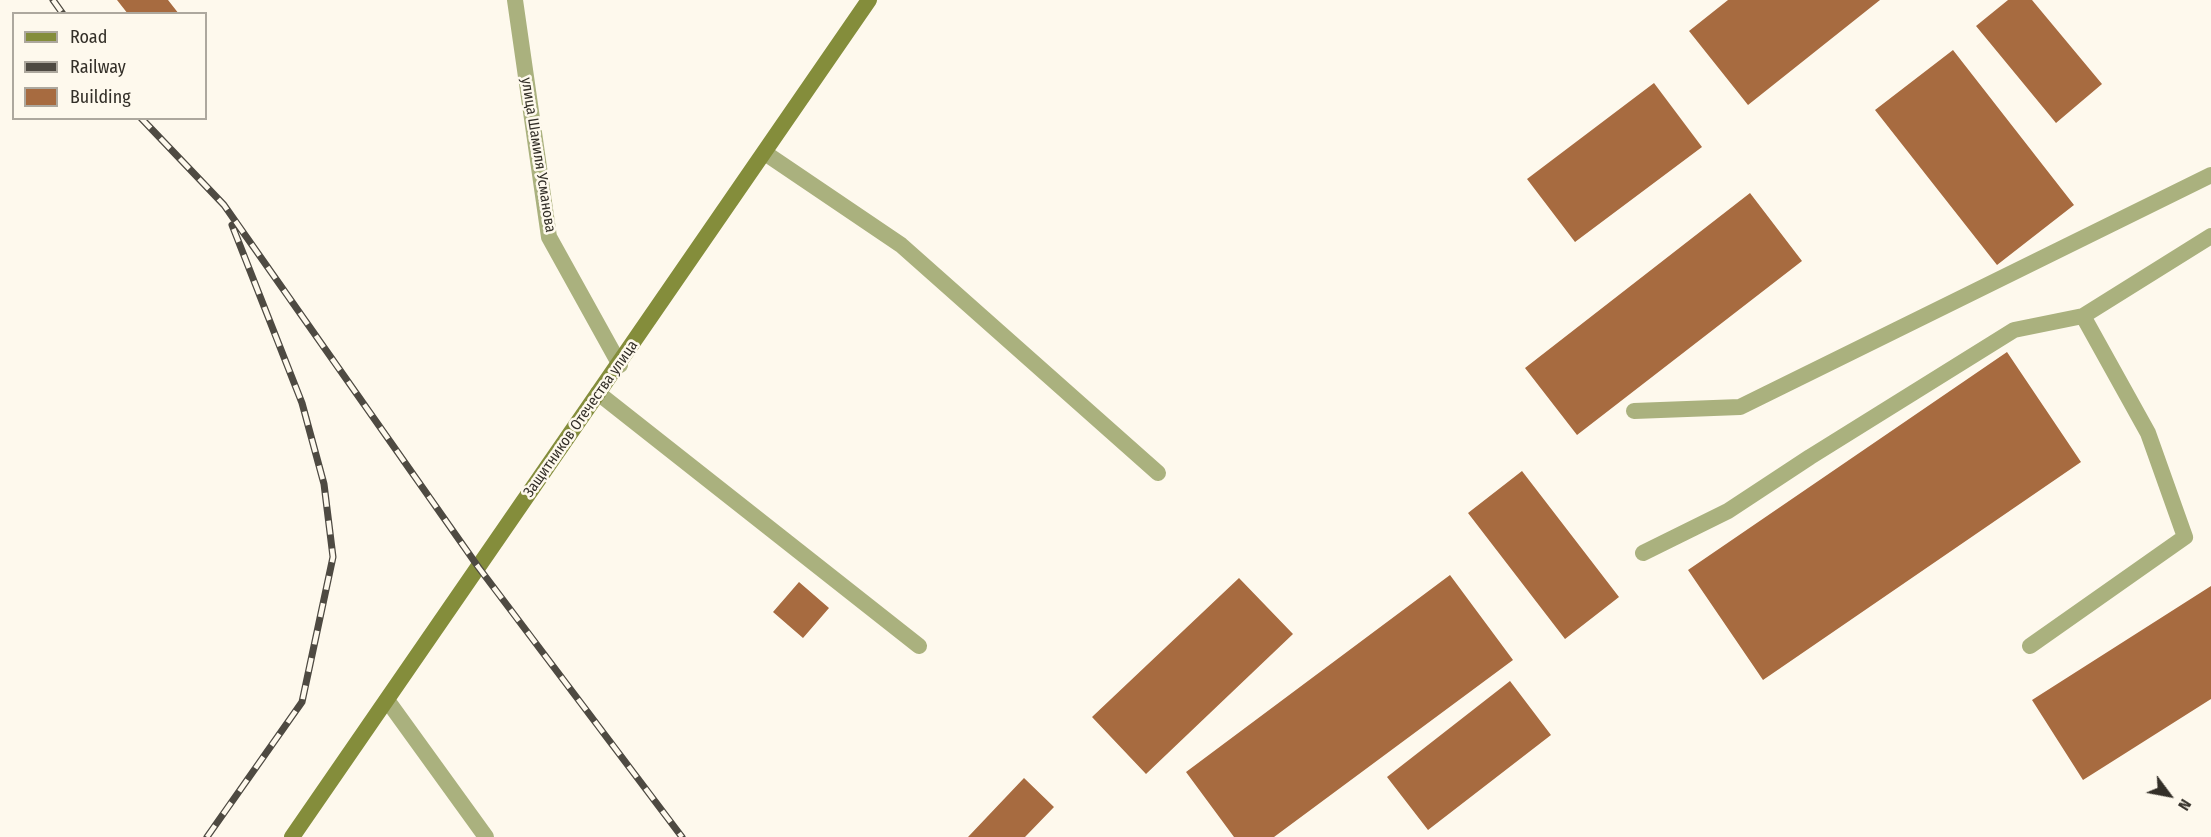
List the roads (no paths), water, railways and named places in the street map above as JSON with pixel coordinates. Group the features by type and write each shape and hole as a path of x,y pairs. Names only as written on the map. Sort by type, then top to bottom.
{"main road":[{"name":"Защитников Отечества улица","path":"292,837 598,393 620,365 869,0"}],"street":[{"name":"улица Шамиля Усманова","path":"515,0 549,237 620,365"},
{"path":"765,153 901,245 1158,473"},
{"path":"1634,411 1740,406 2211,175"},
{"path":"1643,552 1728,511 2014,330 2083,316 2211,236"},
{"path":"2030,646 2185,537 2148,433 2083,316"},
{"path":"598,393 919,646"},
{"path":"387,700 486,837"}],"railway":[{"path":"53,0 62,12"},
{"path":"143,120 224,205 479,568 682,837"},
{"path":"207,837 302,702 333,557 324,484 302,403 232,225"}]}
